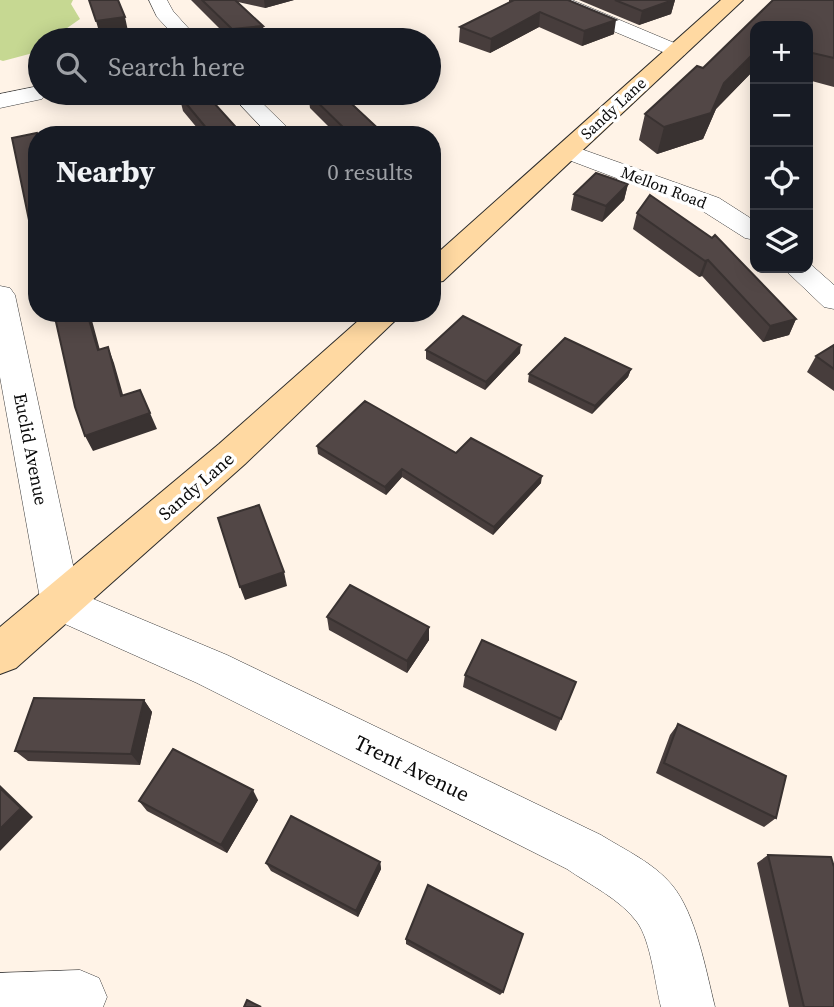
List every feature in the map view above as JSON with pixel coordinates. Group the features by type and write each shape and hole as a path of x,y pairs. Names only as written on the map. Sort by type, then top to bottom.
{"main road":[{"name":"Sandy Lane","path":"441,266 733,0"},
{"name":"Sandy Lane","path":"0,654 61,604 377,322"}],"street":[{"path":"158,0 164,13 178,28"},
{"path":"556,0 677,51"},
{"path":"0,101 28,95"},
{"path":"252,105 274,126"},
{"name":"Mellon Road","path":"567,151 710,204 750,229"},
{"path":"803,273 834,300"},
{"name":"Euclid Avenue","path":"0,295 61,604"},
{"name":"Trent Avenue","path":"61,604 212,669 584,852 633,885 656,905 674,953 688,1007"},
{"path":"0,1000 80,997"}],"green space":[{"path":"0,0 73,0 71,4 80,19 67,28 28,28 28,54 0,60"}],"building":[{"path":"89,0 118,0 125,17 96,21"},
{"path":"202,0 235,0 263,26 231,28"},
{"path":"514,0 568,0 616,20 584,31 540,12 491,39 460,27"},
{"path":"615,0 673,0 642,11"},
{"path":"773,0 834,0 834,58 813,53 813,21 751,21"},
{"path":"750,22 750,57 724,83 711,113 664,127 645,114 697,66 703,68"},
{"path":"187,105 216,105 235,126 205,126"},
{"path":"320,105 353,105 375,126 342,126"},
{"path":"28,135 28,215 12,138"},
{"path":"596,173 628,184 606,206 574,194"},
{"path":"650,195 712,238 715,235 796,319 770,326 708,260 705,261 637,213"},
{"path":"463,316 521,345 486,382 426,350"},
{"path":"56,322 90,322 98,350 108,347 121,396 140,390 150,413 85,436 75,407"},
{"path":"565,338 631,369 595,406 529,374"},
{"path":"834,345 834,369 816,356"},
{"path":"365,401 456,453 471,438 542,476 494,527 402,469 385,487 317,446"},
{"path":"259,505 284,572 240,587 218,518"},
{"path":"350,585 429,627 407,661 327,617"},
{"path":"482,640 576,682 561,719 465,675"},
{"path":"34,698 144,700 131,754 15,751"},
{"path":"678,724 786,776 776,818 664,763"},
{"path":"173,749 253,790 221,845 139,801"},
{"path":"0,788 21,808 0,829"},
{"path":"291,816 380,862 356,911 266,863"},
{"path":"768,855 831,857 834,867 834,1007 804,1007"},
{"path":"428,885 523,934 503,992 406,939"},
{"path":"247,1000 261,1007 244,1007"}]}
